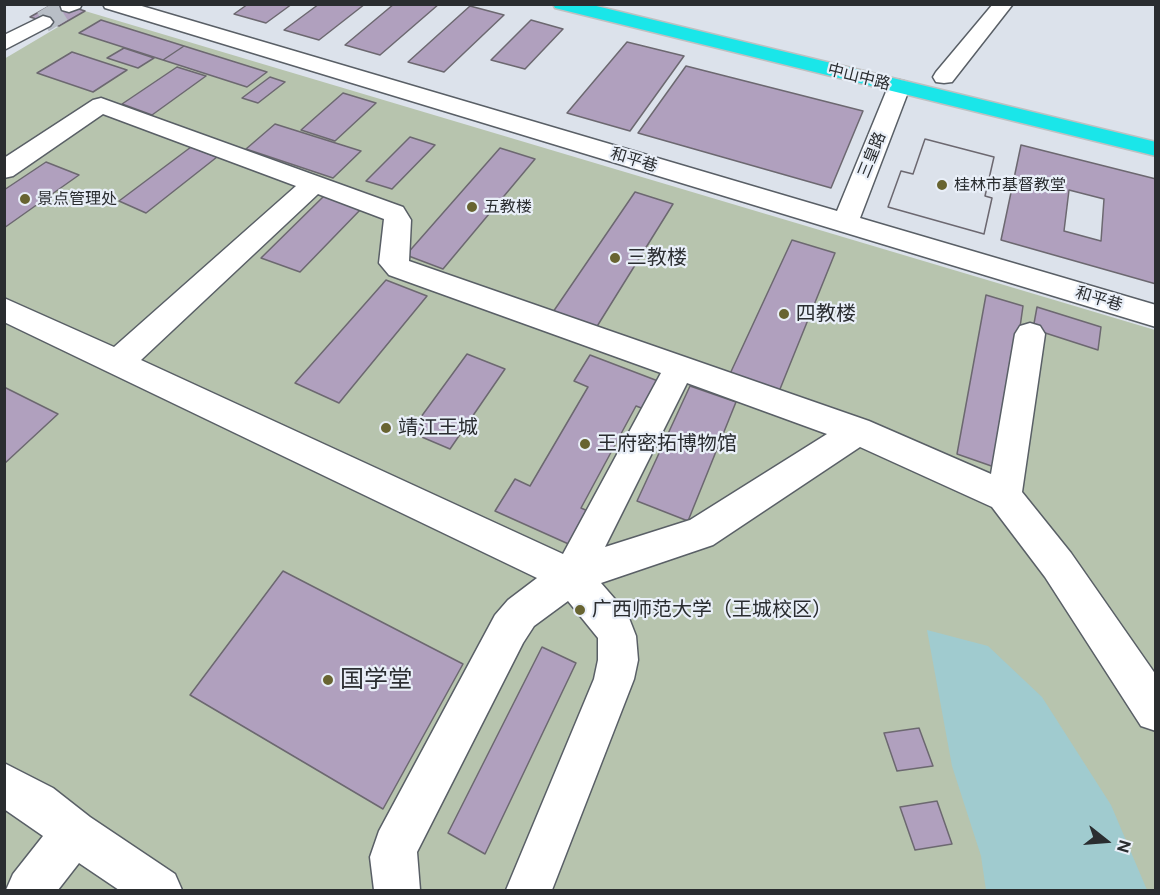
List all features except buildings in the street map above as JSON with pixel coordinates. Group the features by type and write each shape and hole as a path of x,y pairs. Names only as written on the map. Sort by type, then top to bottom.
{"highway":[{"name":"中山中路","path":"562,4 1155,149"},
{"name":"中山中路","path":"642,4 1049,102"}],"street":[{"name":"和平巷","path":"112,4 1155,315"},
{"path":"944,77 1004,4"},
{"path":"4,45 43,22"},
{"name":"三皇路","path":"845,223 899,87"},
{"path":"4,170 101,105 396,214 398,220 393,261 399,268 858,430 1004,496 1058,566 1155,711"},
{"path":"117,363 315,183"},
{"path":"4,309 571,576 613,627 619,649 617,669 529,891"},
{"path":"1004,496 1030,334"},
{"path":"571,576 680,367"},
{"path":"397,891 394,847 509,628 521,613 571,576 700,533 858,430"},
{"path":"4,784 37,804 74,833 159,891"},
{"path":"29,891 74,833"}],"green space":[{"name":"广西师范大学（王城校区）","path":"85,11 1155,330 1155,890 5,890 4,59"}],"water":[{"path":"927,630 988,646 1042,697 1111,805 1147,890 986,890 981,856 952,766"}],"tunnel":[{"path":"43,22 69,6"}],"place":[{"name":"桂林市基督教堂","path":"942,185"},
{"name":"景点管理处","path":"25,199"},
{"name":"五教楼","path":"472,207"},
{"name":"三教楼","path":"615,258"},
{"name":"四教楼","path":"784,314"},
{"name":"靖江王城","path":"386,428"},
{"name":"王府密拓博物馆","path":"585,444"},
{"name":"广西师范大学（王城校区）","path":"580,610"},
{"name":"国学堂","path":"328,680"}]}
